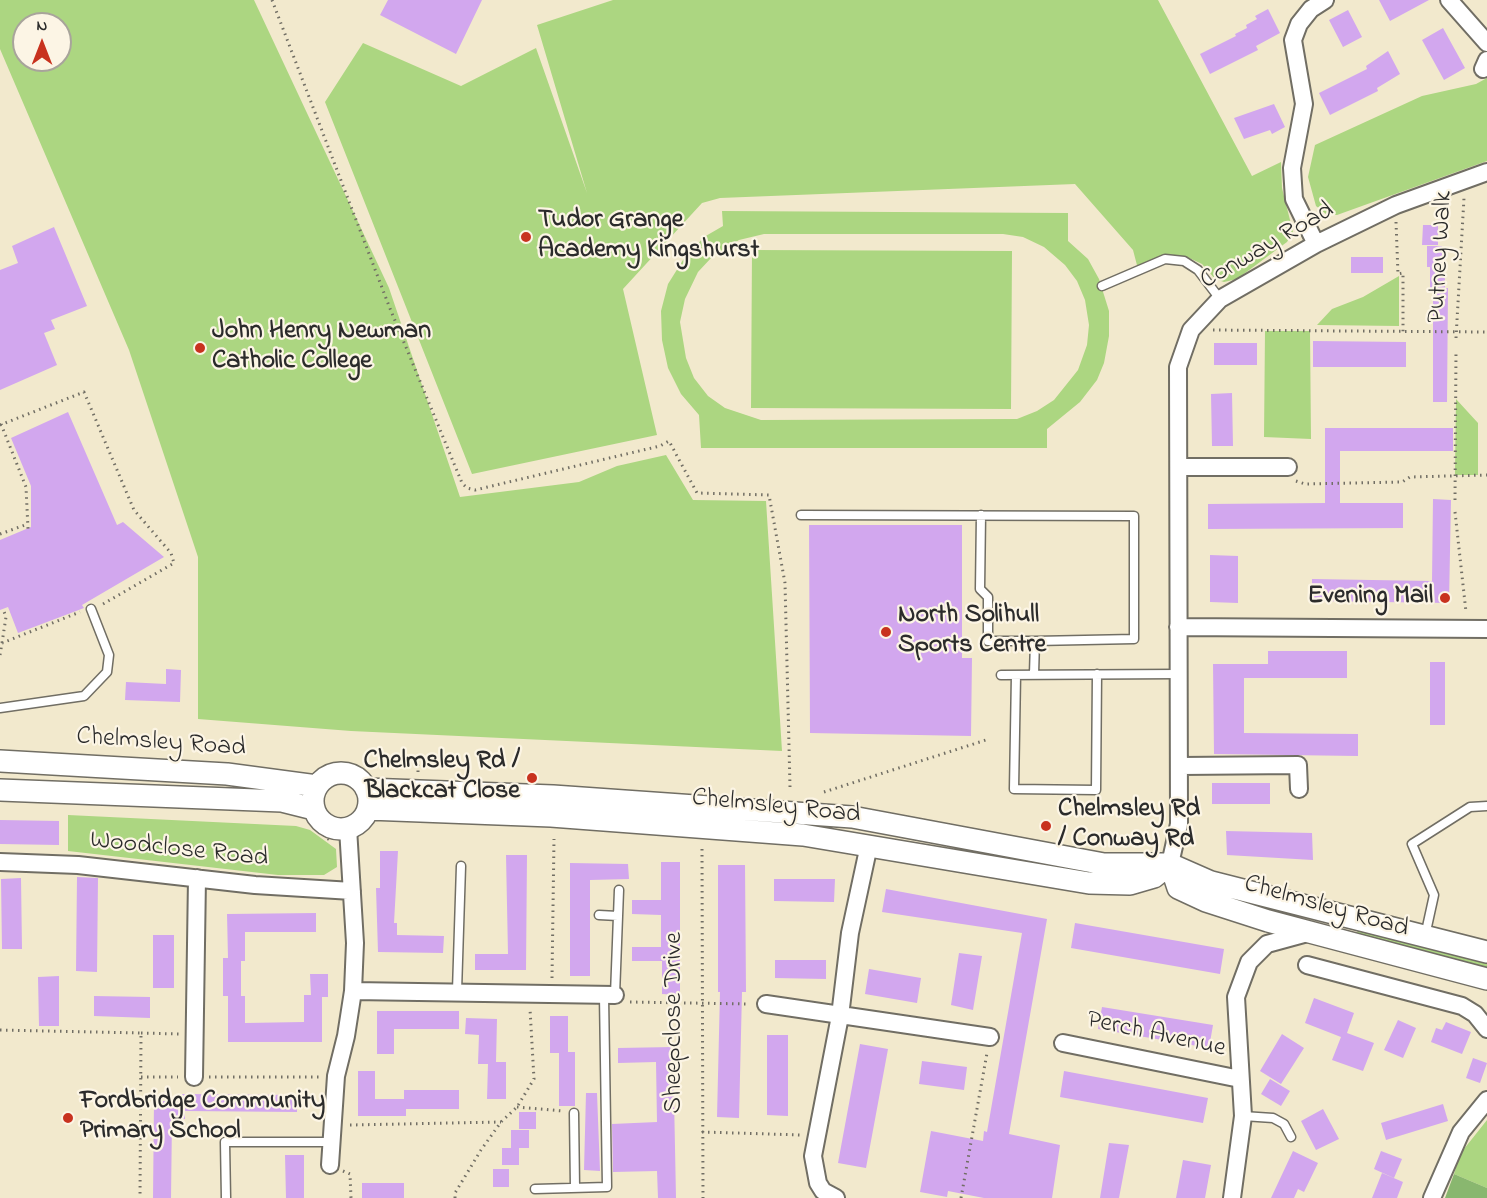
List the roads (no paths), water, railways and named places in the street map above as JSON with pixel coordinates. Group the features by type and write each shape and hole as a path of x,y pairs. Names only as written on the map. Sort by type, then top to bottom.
{"street":[{"path":"1316,244 1294,199 1292,168 1304,104 1293,40 1299,24 1311,9 1325,0"},
{"path":"1449,0 1487,43"},
{"name":"Conway Road","path":"1170,864 1179,824 1180,766 1178,367 1191,330 1220,298 1316,244 1396,205 1465,178 1487,172"},
{"path":"1179,467 1289,473"},
{"path":"1178,627 1487,629"},
{"name":"Chelmsley Road","path":"0,761 227,774 317,786"},
{"path":"1180,766 1298,765 1299,789"},
{"path":"314,809 313,797 317,786 328,776 343,773 353,776 367,799 361,821 348,828 355,943 353,991 346,1036 336,1076 330,1165"},
{"name":"Chelmsley Road","path":"0,790 282,801 314,809 319,819 328,826 348,828"},
{"name":"Chelmsley Road","path":"367,799 589,798 852,818 1104,864 1170,864 1211,882 1487,952"},
{"name":"Chelmsley Road","path":"367,799 551,816 803,835 1089,883 1130,884 1154,877 1170,864"},
{"path":"836,1198 823,1191 818,1183 813,1156 840,1016 850,933 869,845"},
{"name":"Woodclose Road","path":"0,862 78,865 323,891 352,891"},
{"name":"Chelmsley Road","path":"1170,864 1178,888 1206,902 1487,979"},
{"path":"194,1077 196,878"},
{"name":"Perch Avenue","path":"1232,1198 1243,1116 1236,997 1249,962 1267,945 1312,932"},
{"path":"1307,965 1462,1006 1475,1014 1487,1029"},
{"path":"353,991 610,995"},
{"path":"766,1004 990,1037"},
{"name":"Perch Avenue","path":"1063,1043 1240,1079"},
{"path":"1432,1198 1461,1132 1487,1101"}],"lane":[{"path":"1102,286 1165,259 1184,261 1198,270 1220,298"},
{"path":"801,514 981,515 1134,516 1134,639 988,641 988,597 980,589 981,515"},
{"path":"0,708 84,696 107,672 109,655 92,609"},
{"path":"1034,675 1035,641"},
{"path":"1001,675 1179,675"},
{"path":"1016,675 1014,789 1096,790 1097,675"},
{"path":"1425,936 1434,895 1412,844 1470,807 1487,807"},
{"path":"457,991 461,866"},
{"path":"535,1189 607,1187 610,995 619,890"},
{"path":"599,915 618,916"},
{"path":"574,1113 575,1188"},
{"path":"1243,1116 1273,1118 1284,1124 1291,1137"},
{"path":"226,1198 225,1142 332,1133"}],"place":[{"name":"Tudor Grange Academy Kingshurst","path":"526,237"},
{"name":"John Henry Newman Catholic College","path":"200,348"},
{"name":"Evening Mail","path":"1445,598"},
{"name":"North Solihull Sports Centre","path":"886,632"},
{"name":"Chelmsley Rd / Blackcat Close","path":"532,778"},
{"name":"Chelmsley Rd / Conway Rd","path":"1046,826"},
{"name":"Fordbridge Community Primary School","path":"68,1118"}]}
